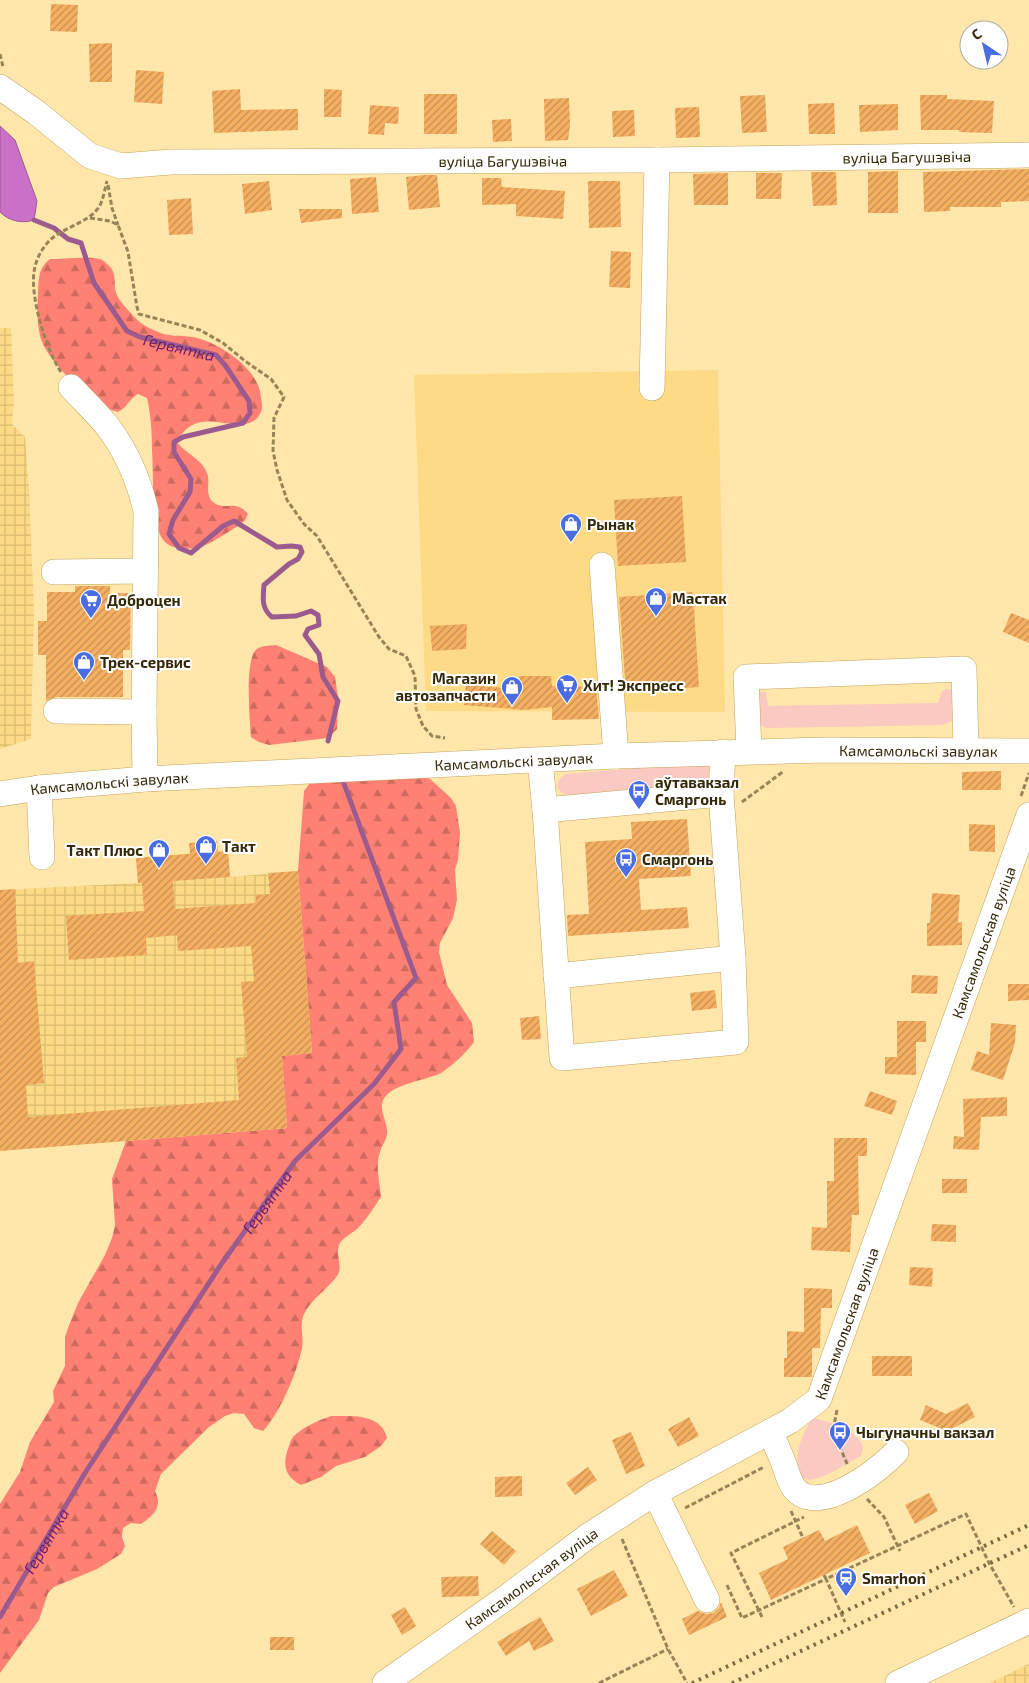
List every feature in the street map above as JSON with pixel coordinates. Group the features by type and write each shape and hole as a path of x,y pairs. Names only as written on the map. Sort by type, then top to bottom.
{"street":[{"name":"вуліца Багушэвіча","path":"0,87 37,113 114,173 171,162 657,160 1029,154"},
{"path":"652,388 657,160"},
{"path":"71,387 107,426 131,466 140,487 146,511 145,779"},
{"path":"602,565 616,756"},
{"path":"54,572 145,571"},
{"path":"749,752 746,676 964,669 966,750"},
{"path":"56,712 144,712"},
{"name":"Камсамольскі завулак","path":"0,794 39,788 145,779 616,756 823,750 1029,751"},
{"path":"540,761 562,1058 736,1042 728,801 723,752"},
{"path":"39,788 42,857"},
{"path":"545,810 728,801"},
{"name":"Камсамольская вуліца","path":"385,1683 507,1597 588,1536 655,1493 790,1421 819,1399 1029,816"},
{"path":"556,976 733,958"},
{"path":"770,1432 788,1478 795,1490 807,1496 825,1497 856,1483 872,1474 896,1452"},
{"path":"655,1493 708,1600"},
{"path":"898,1683 1029,1621"},
{"path":"1005,1633 1029,1627"}],"path":[{"path":"71,387 50,353 34,289 35,267 42,249 50,240 68,228 90,218 101,204 114,173"},
{"path":"114,173 108,188 128,252 138,311 140,314 200,330 223,343 271,379 284,397 274,418 273,451 287,500 304,524 318,536 379,637 389,649 406,656 415,676 416,709 423,726 432,736 445,738"},
{"path":"90,218 110,221 118,225"},
{"path":"728,801 792,767"},
{"path":"837,1405 833,1431 837,1443 860,1491 884,1517 900,1551"},
{"path":"666,1517 768,1465"},
{"path":"787,1505 803,1538"},
{"path":"762,1617 732,1552 811,1513"},
{"path":"727,1585 742,1618 825,1577 966,1514 989,1564 1009,1600"},
{"path":"630,1534 621,1538 668,1649 687,1683"},
{"path":"825,1577 845,1622"},
{"path":"599,1683 668,1649"}],"shaded area":[{"path":"0,126 15,140 37,201 34,220 16,221 7,218 0,212"},
{"path":"0,328 11,328 14,402 12,424 25,437 34,610 31,739 0,749"},
{"name":"Рынак","path":"718,370 725,712 426,711 414,375"},
{"path":"946,689 952,690 957,712 952,721 942,725 766,728 758,724 759,692 766,692 768,706 938,703 942,691"},
{"path":"706,762 712,769 709,784 567,795 558,788 558,782 566,774"},
{"path":"228,851 230,877 298,871 312,1053 282,1056 287,1128 0,1151 0,890 138,883 136,858"},
{"path":"813,1418 834,1424 850,1432 857,1437 863,1448 861,1456 842,1467 818,1478 806,1479 799,1475 797,1460 802,1438"},
{"path":"1029,1664 1029,1683 990,1683"}],"green space":[{"path":"50,259 102,259 113,271 115,288 120,300 141,323 162,334 202,339 233,356 250,373 260,391 262,406 260,414 252,422 243,424 208,421 197,423 186,429 177,442 201,464 207,473 210,499 217,505 239,507 248,514 242,523 198,548 176,548 165,542 160,535 155,512 151,431 147,398 138,394 118,412 102,406 65,374 43,345 40,336 37,304 41,270"},
{"path":"276,645 327,667 335,677 338,698 337,729 328,738 269,745 251,737 249,704 250,664 257,649"},
{"path":"413,772 430,779 451,798 456,806 460,833 458,860 455,870 457,900 453,918 440,943 439,952 447,985 472,1023 474,1042 459,1059 441,1073 407,1084 390,1092 385,1097 382,1108 387,1134 378,1163 381,1197 356,1230 340,1243 338,1251 340,1268 337,1276 311,1303 304,1314 302,1322 302,1348 287,1392 276,1414 263,1431 254,1428 244,1414 234,1413 225,1416 209,1427 161,1474 155,1491 158,1506 153,1514 141,1524 131,1523 123,1528 122,1537 125,1546 121,1554 97,1569 54,1587 48,1593 39,1620 0,1673 0,1504 20,1472 30,1442 54,1402 53,1391 65,1366 65,1337 68,1328 78,1303 105,1255 112,1238 115,1225 112,1179 126,1141 287,1128 282,1056 312,1053 298,871 304,791 310,783"},
{"path":"331,1416 356,1416 372,1420 384,1430 387,1438 381,1446 365,1457 336,1466 321,1477 301,1485 291,1478 286,1469 287,1452 291,1441 298,1432"}],"building":[{"path":"51,4 78,5 77,32 50,31"},
{"path":"112,43 112,82 90,82 89,44"},
{"path":"136,70 164,72 162,104 134,102"},
{"path":"240,89 241,110 298,109 298,130 214,133 212,91"},
{"path":"324,89 342,90 341,117 324,117"},
{"path":"424,94 457,94 457,134 424,134"},
{"path":"765,95 767,132 742,133 740,96"},
{"path":"920,95 947,95 947,99 994,101 992,133 959,132 959,130 921,130"},
{"path":"569,98 570,126 568,140 545,141 544,99"},
{"path":"834,103 835,134 809,134 808,104"},
{"path":"898,104 898,130 860,132 859,105"},
{"path":"370,105 399,107 398,124 385,123 384,135 368,134"},
{"path":"699,107 700,137 676,138 675,108"},
{"path":"634,110 635,136 613,137 612,111"},
{"path":"511,119 512,141 493,142 492,120"},
{"path":"1029,169 1029,201 1001,202 1001,207 950,207 950,211 924,212 923,172"},
{"path":"898,171 898,213 868,213 868,172"},
{"path":"811,172 836,172 837,205 813,206"},
{"path":"728,173 728,205 694,205 693,174"},
{"path":"756,173 782,173 781,199 756,199"},
{"path":"437,175 440,207 409,210 406,177"},
{"path":"376,177 379,212 352,214 350,179"},
{"path":"482,178 501,178 502,187 565,191 563,219 516,216 516,204 482,205"},
{"path":"269,181 272,210 245,214 242,184"},
{"path":"588,181 620,181 621,227 589,228"},
{"path":"191,198 193,234 169,235 167,200"},
{"path":"299,209 342,209 342,218 301,223"},
{"path":"611,251 631,252 630,288 609,287"},
{"path":"682,496 686,562 618,566 614,500"},
{"path":"75,586 110,586 110,593 131,593 130,650 123,650 123,697 56,697 46,701 46,655 38,655 38,621 47,621 47,592 75,592"},
{"path":"693,592 699,687 626,692 619,597"},
{"path":"1011,613 1029,620 1029,643 1003,632"},
{"path":"467,624 466,649 432,651 430,626"},
{"path":"519,676 551,676 552,686 596,687 599,719 552,720 552,707 524,710 464,705 466,685 520,689"},
{"path":"1001,771 1001,790 962,790 962,772"},
{"name":"Смаргонь","path":"687,819 691,876 639,879 641,910 687,907 689,928 568,936 567,915 589,914 585,842 632,839 631,822"},
{"path":"969,824 995,825 995,852 969,851"},
{"path":"217,841 218,852 228,851 230,877 173,881 175,909 256,903 256,895 270,894 268,873 298,871 312,1053 282,1056 287,1128 0,1151 0,890 15,889 18,963 34,961 44,1083 26,1085 28,1117 239,1100 236,1058 247,1057 241,982 254,981 251,946 178,951 177,935 146,938 147,955 69,960 66,916 144,911 142,883 138,883 136,858 190,854 189,843"},
{"path":"932,893 960,895 958,923 962,922 962,945 927,946 927,923 930,923"},
{"path":"912,975 938,976 937,994 911,993"},
{"path":"1008,984 1029,984 1029,1000 1008,1001"},
{"path":"715,990 717,1008 692,1011 690,993"},
{"path":"539,1016 541,1039 522,1040 520,1018"},
{"path":"897,1021 926,1021 926,1042 916,1042 916,1075 885,1074 885,1057 897,1057"},
{"path":"991,1023 1016,1025 1015,1043 1003,1080 971,1070 977,1051 989,1055"},
{"path":"870,1091 897,1101 892,1115 864,1106"},
{"path":"1007,1097 1007,1116 981,1117 979,1150 953,1149 954,1136 964,1137 963,1099"},
{"path":"834,1138 867,1138 867,1156 858,1156 859,1215 852,1215 850,1252 811,1250 812,1227 827,1228 827,1181 834,1181"},
{"path":"942,1179 967,1179 967,1193 942,1193"},
{"path":"932,1224 956,1225 956,1242 931,1241"},
{"path":"910,1267 933,1268 932,1287 909,1285"},
{"path":"804,1288 832,1289 832,1308 821,1308 820,1348 812,1348 812,1377 784,1377 784,1358 787,1358 787,1331 804,1332"},
{"path":"872,1356 912,1356 912,1376 872,1376"},
{"path":"968,1403 975,1417 947,1431 920,1420 926,1405 946,1414"},
{"path":"689,1417 699,1436 678,1447 668,1429"},
{"path":"631,1432 645,1466 626,1474 612,1440"},
{"path":"588,1467 597,1480 575,1495 566,1483"},
{"path":"522,1476 522,1496 495,1497 495,1477"},
{"path":"929,1493 938,1511 915,1524 905,1505"},
{"name":"Smarhon","path":"857,1525 870,1553 771,1600 759,1573 788,1559 783,1547 819,1530 825,1541"},
{"path":"492,1531 516,1551 504,1565 480,1544"},
{"path":"614,1570 628,1596 591,1616 577,1589"},
{"path":"478,1576 479,1596 442,1597 441,1577"},
{"path":"721,1602 727,1617 689,1635 682,1619 698,1611 706,1614 713,1613 719,1608"},
{"path":"405,1607 416,1626 402,1635 391,1615"},
{"path":"540,1617 554,1641 534,1651 529,1641 506,1656 497,1642"},
{"path":"270,1637 294,1637 294,1650 270,1650"}],"waterway":[{"name":"Гервятка","path":"34,220 54,228 68,239 81,243 94,283 127,331 140,337 216,355 249,401 250,413 243,423 183,437 174,442 174,452 191,479 190,492 173,520 169,534 179,548 191,553 223,526 234,521 277,547 300,547 302,552 298,559 264,585 264,602 268,614 272,617 296,616 311,611 318,615 319,625 308,629 305,635 319,654 323,677 338,701 328,741"},
{"name":"Гервятка","path":"0,1617 85,1473 222,1263 295,1161 374,1084 401,1049 394,1002 416,978 343,781"}],"railway":[{"path":"692,1683 1029,1525"},
{"path":"732,1683 1029,1545"}],"place":[{"name":"Рынак","path":"571,543"},
{"name":"Мастак","path":"656,617"},
{"name":"Доброцен","path":"91,619"},
{"name":"Трек-сервис","path":"84,681"},
{"name":"Хит! Экспресс","path":"567,704"},
{"name":"Магазин автозапчасти","path":"512,706"},
{"name":"аўтавакзал Смаргонь","path":"639,810"},
{"name":"Такт","path":"206,865"},
{"name":"Такт Плюс","path":"159,869"},
{"name":"Смаргонь","path":"626,878"},
{"name":"Чыгуначны вакзал","path":"840,1451"},
{"name":"Smarhon","path":"846,1597"}]}
